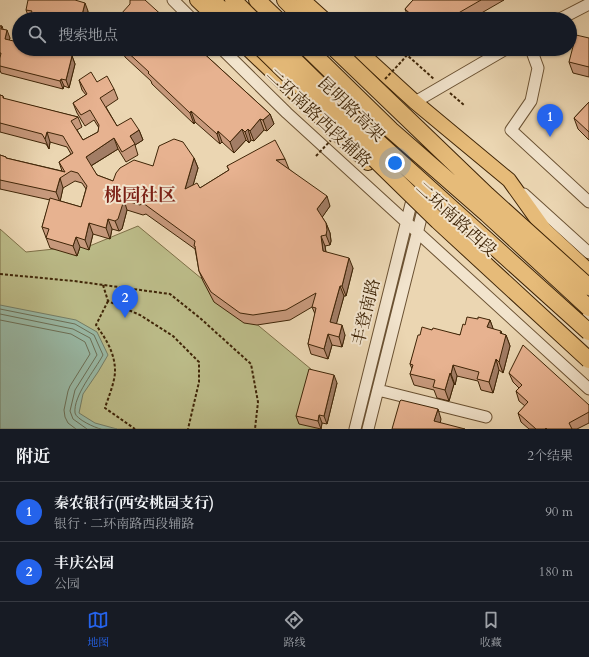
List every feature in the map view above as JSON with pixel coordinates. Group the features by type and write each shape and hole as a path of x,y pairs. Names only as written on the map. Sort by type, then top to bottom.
{"highway":[{"path":"212,0 224,12"},
{"path":"233,0 245,12"},
{"path":"257,0 270,12"},
{"path":"285,0 297,12"},
{"name":"昆明路高架","path":"269,56 438,221 589,360"},
{"name":"二环南路西段","path":"290,56 378,142 589,332"},
{"name":"二环南路西段","path":"315,56 391,130 487,214 589,308"},
{"name":"昆明路高架","path":"342,56 487,195 589,288"}],"main road":[{"path":"197,0 210,12"},
{"path":"303,0 316,12"},
{"name":"二环南路西段","path":"255,56 411,204 589,365"},
{"path":"364,56 415,102 508,180 544,229 589,271"}],"street":[{"path":"172,0 185,12"},
{"path":"574,12 589,4"},
{"name":"二环南路西段辅路","path":"229,56 287,113 589,389"},
{"path":"415,102 494,56"},
{"path":"534,56 538,68 531,101 512,130 589,202"},
{"path":"508,180 589,253"},
{"name":"丰登南路","path":"355,429 411,204"},
{"name":"丰登南路","path":"368,429 422,214"},
{"path":"378,390 486,417"}],"path":[{"path":"0,274 74,280 170,294 200,318 251,364 258,402 255,429"},
{"path":"103,285 108,301 96,325 108,342 115,367 105,408 135,429"},
{"path":"108,301 140,315 173,336 199,362 199,382 188,429"}],"green space":[{"path":"138,226 329,384 320,429 0,429 0,229 26,252 92,245"}],"water":[{"path":"0,305 76,320 97,332 108,355 83,394 79,413 95,423 117,429 0,429"}],"building":[{"path":"28,0 75,0 85,3 83,12 32,12 26,10"},
{"path":"130,0 145,0 158,12 123,12 130,4"},
{"path":"413,0 481,0 460,12 408,12 405,9"},
{"path":"0,26 2,26 1,29 7,30 5,39 12,41 12,56 72,56 66,80 61,79 60,81 0,66"},
{"path":"577,35 589,38 589,67 569,62 571,56 577,56"},
{"path":"132,56 207,56 270,114 263,120 260,119 250,131 248,129 245,132 242,129 230,142 218,131 217,134 191,111 190,113 148,73 149,72"},
{"path":"91,72 97,82 107,76 114,89 100,98 117,126 131,118 139,130 130,136 135,144 122,152 114,138 86,157 97,175 113,181 120,168 134,160 153,166 159,146 174,139 183,142 194,158 185,189 197,183 200,188 229,170 227,166 275,140 285,159 276,160 327,196 317,209 326,223 327,230 326,235 321,236 323,251 349,258 342,286 340,286 330,322 342,325 339,337 328,334 324,349 308,344 316,308 312,307 316,293 286,310 253,315 240,313 211,292 199,271 194,246 195,241 143,203 140,205 124,200 118,219 115,221 108,219 106,228 89,223 85,240 76,237 73,246 46,238 49,229 42,227 50,198 81,207 87,186 78,173 71,171 60,178 56,192 0,180 0,155 6,158 65,172 59,162 73,153 63,136 47,132 45,139 42,134 0,123 0,95 3,96 3,98 78,117 71,121 83,140 98,132 99,125 90,110 81,115 73,103 87,94 79,80"},
{"path":"589,102 589,132 574,118"},
{"path":"467,317 478,319 478,317 490,320 487,327 501,331 500,333 506,335 499,362 496,359 489,382 477,379 479,372 453,365 445,390 433,387 435,380 410,374 413,365 410,364 418,335 420,335 422,327 432,330 433,328 460,335"},
{"path":"523,345 589,405 589,412 569,423 572,429 536,429 518,413 528,402 516,391 522,385 509,373"},
{"path":"309,369 334,375 324,416 319,415 318,421 296,416"},
{"path":"401,400 438,409 434,421 465,429 392,429"}],"place":[{"name":"秦农银行(西安桃园支行)","path":"550,137"},
{"name":"丰庆公园","path":"125,318"}],"district":[{"name":"桃园社区","path":"140,195"}]}
